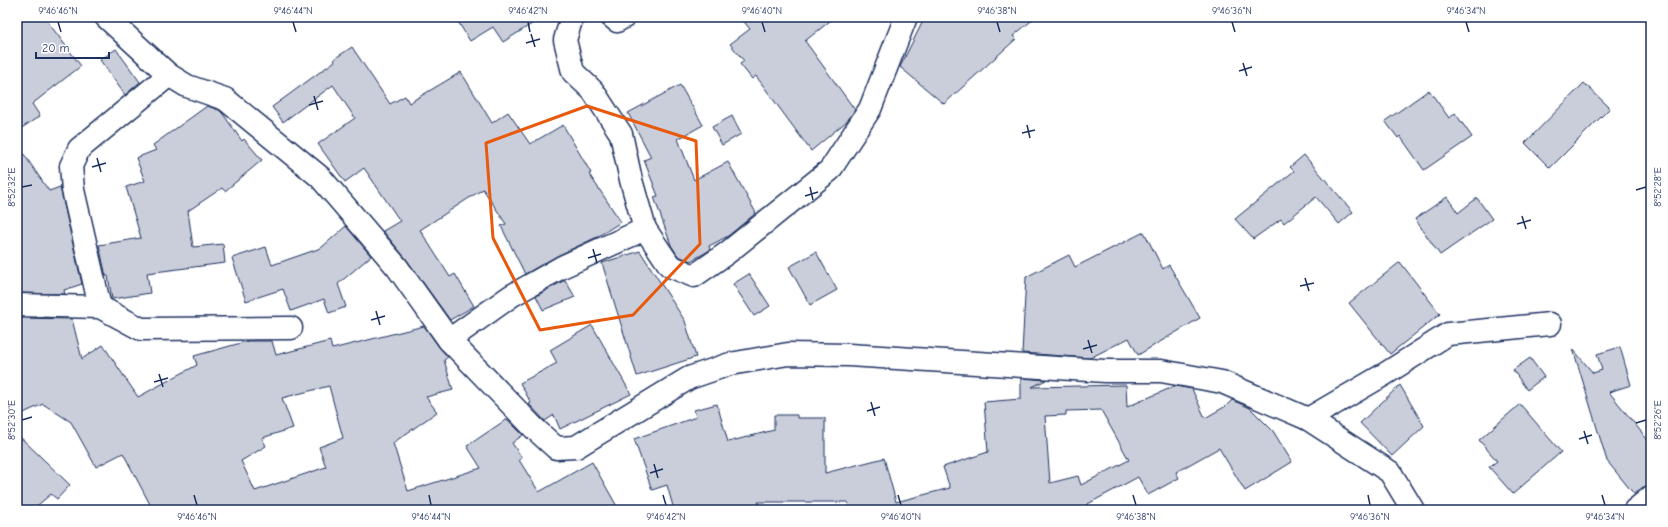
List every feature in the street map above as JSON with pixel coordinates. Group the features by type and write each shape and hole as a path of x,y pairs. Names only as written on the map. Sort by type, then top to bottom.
{"street":[{"path":"106,17 169,75 187,86 225,99 320,177 397,267 449,340 534,428 556,448 576,447 689,378 730,364 788,354 848,355 1105,371 1161,371 1222,382 1308,419 1390,472 1413,510"},
{"path":"572,17 565,40 573,72 593,91 621,134 631,180 646,229 670,266 694,276 727,253 830,170 870,108 906,17"},
{"path":"612,17 616,21 624,17"},
{"path":"100,308 73,190 71,166 80,149 169,75"},
{"path":"449,340 511,296 549,274 646,229"},
{"path":"17,305 100,308 141,329 291,328"},
{"path":"1308,419 1385,374 1448,334 1550,324"},
{"path":"1635,510 1651,496"}],"highlighted area":[{"path":"587,106 696,141 700,244 633,315 540,330 493,238 486,143"}],"building":[{"path":"17,17 44,17 81,66 32,104 40,116 17,131"},
{"path":"455,17 543,17 503,42 493,27 470,41"},
{"path":"740,17 835,17 805,41 855,110 847,121 811,151 756,76 752,79 740,64 744,61 730,44 750,29"},
{"path":"925,17 1036,17 1013,36 1016,39 944,104 900,67"},
{"path":"352,47 390,104 405,96 409,103 461,72 492,123 508,112 530,144 563,125 591,173 589,174 621,222 597,237 557,256 525,274 501,226 506,224 483,189 420,230 450,277 455,274 474,306 450,320 407,260 383,231 400,221 364,168 345,182 318,144 355,118 333,85 283,122 272,107"},
{"path":"116,49 140,82 125,95 100,60"},
{"path":"1584,83 1610,108 1550,168 1525,143"},
{"path":"680,85 703,125 678,139 694,180 728,162 756,213 728,236 709,246 710,250 691,261 678,256 671,245 654,197 658,196 644,160 651,157 628,113"},
{"path":"1429,90 1449,118 1455,113 1472,137 1424,170 1400,136 1398,138 1385,121"},
{"path":"207,106 219,110 242,141 244,139 262,160 225,191 222,188 188,211 193,247 223,244 225,263 147,273 150,293 112,299 108,276 106,276 99,245 141,238 126,187 145,181 136,158 156,150 153,145"},
{"path":"732,116 741,134 722,145 712,127"},
{"path":"17,144 49,191 60,187 82,284 64,290 65,294 17,293"},
{"path":"1304,155 1353,212 1339,224 1316,197 1284,223 1281,219 1253,239 1235,219 1294,171 1290,167"},
{"path":"1447,197 1458,213 1477,198 1492,219 1440,255 1415,219"},
{"path":"346,226 371,256 338,284 346,307 329,313 324,299 291,311 283,289 246,301 232,258 266,247 272,265 321,248"},
{"path":"1144,232 1163,269 1169,265 1200,318 1138,355 1129,338 1090,358 1022,353 1026,277 1069,255 1075,267"},
{"path":"640,251 685,321 696,357 637,376 602,263"},
{"path":"816,252 837,290 810,305 789,267"},
{"path":"1400,262 1440,314 1390,354 1349,303"},
{"path":"749,274 770,306 754,316 733,284"},
{"path":"565,280 575,297 543,310 536,296"},
{"path":"17,318 72,319 82,359 103,345 138,397 197,365 194,356 248,341 272,341 276,355 330,341 332,349 424,326 448,357 444,360 453,390 426,397 437,412 393,443 408,491 481,468 467,446 507,419 523,435 512,443 522,458 519,460 539,492 592,462 619,510 153,510 123,453 96,467 71,422 43,404 17,416","holes":["329,386 343,438 319,447 326,467 255,491 241,461 266,446 262,438 293,428 282,398"]},
{"path":"592,325 631,394 560,429 554,415 545,421 529,404 531,403 520,383 557,363 550,350"},
{"path":"1620,347 1631,385 1609,392 1651,444 1651,485 1643,487 1634,494 1607,461 1573,349 1593,373 1602,370 1597,354"},
{"path":"1530,358 1544,377 1527,390 1513,370"},
{"path":"1021,378 1046,380 1032,387 1126,385 1127,407 1175,386 1192,389 1205,418 1226,406 1232,400 1250,408 1273,431 1292,462 1245,491 1219,448 1176,472 1179,478 1148,495 1138,477 1086,505 1088,510 850,510 848,502 758,502 761,510 674,510 667,485 652,490 634,439 696,417 694,410 717,404 728,442 774,430 774,415 797,415 797,418 825,418 825,473 884,458 896,502 950,488 943,467 988,452 984,402 1021,399","holes":["1101,410 1129,460 1081,485 1078,476 1050,483 1045,416 1066,415 1066,411"]},
{"path":"1400,385 1424,426 1392,456 1360,423"},
{"path":"1520,404 1561,452 1513,494 1489,467 1497,461 1479,440"},
{"path":"17,434 70,485 57,499 51,494 32,510 24,510 17,502"}]}
